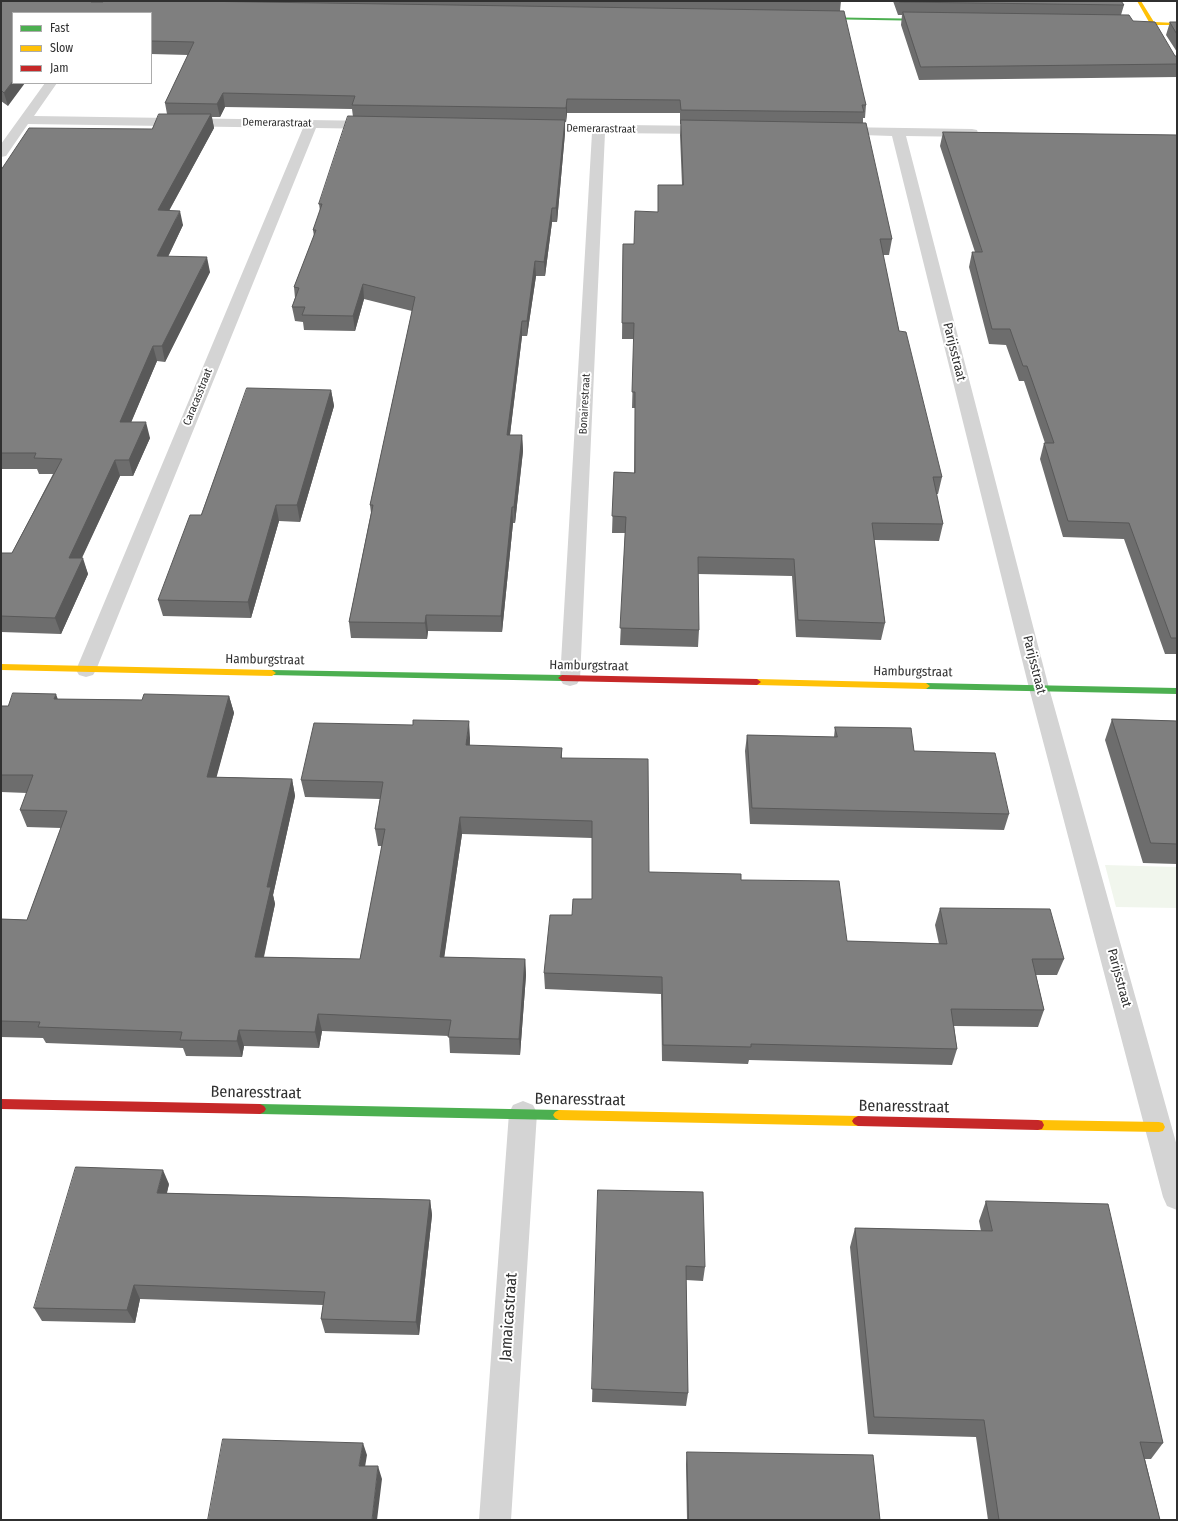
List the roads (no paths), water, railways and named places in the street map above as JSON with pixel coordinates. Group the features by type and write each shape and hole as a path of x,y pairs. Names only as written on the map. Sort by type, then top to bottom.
{"street":[{"path":"1139,1 1177,65"},
{"path":"803,18 938,20"},
{"path":"1113,23 1177,24"},
{"path":"1,153 50,84"},
{"name":"Demerarastraat","path":"25,120 389,125"},
{"name":"Caracasstraat","path":"86,670 311,124"},
{"name":"Demerarastraat","path":"522,128 725,130"},
{"name":"Bonairestraat","path":"570,679 599,129"},
{"path":"827,131 985,133"},
{"name":"Parijsstraat","path":"898,132 1039,688 1177,1197"},
{"name":"Hamburgstraat","path":"1,667 86,670 1177,691"},
{"name":"Benaresstraat","path":"1,1104 523,1113 1159,1127"},
{"name":"Jamaicastraat","path":"495,1520 523,1113"}]}
